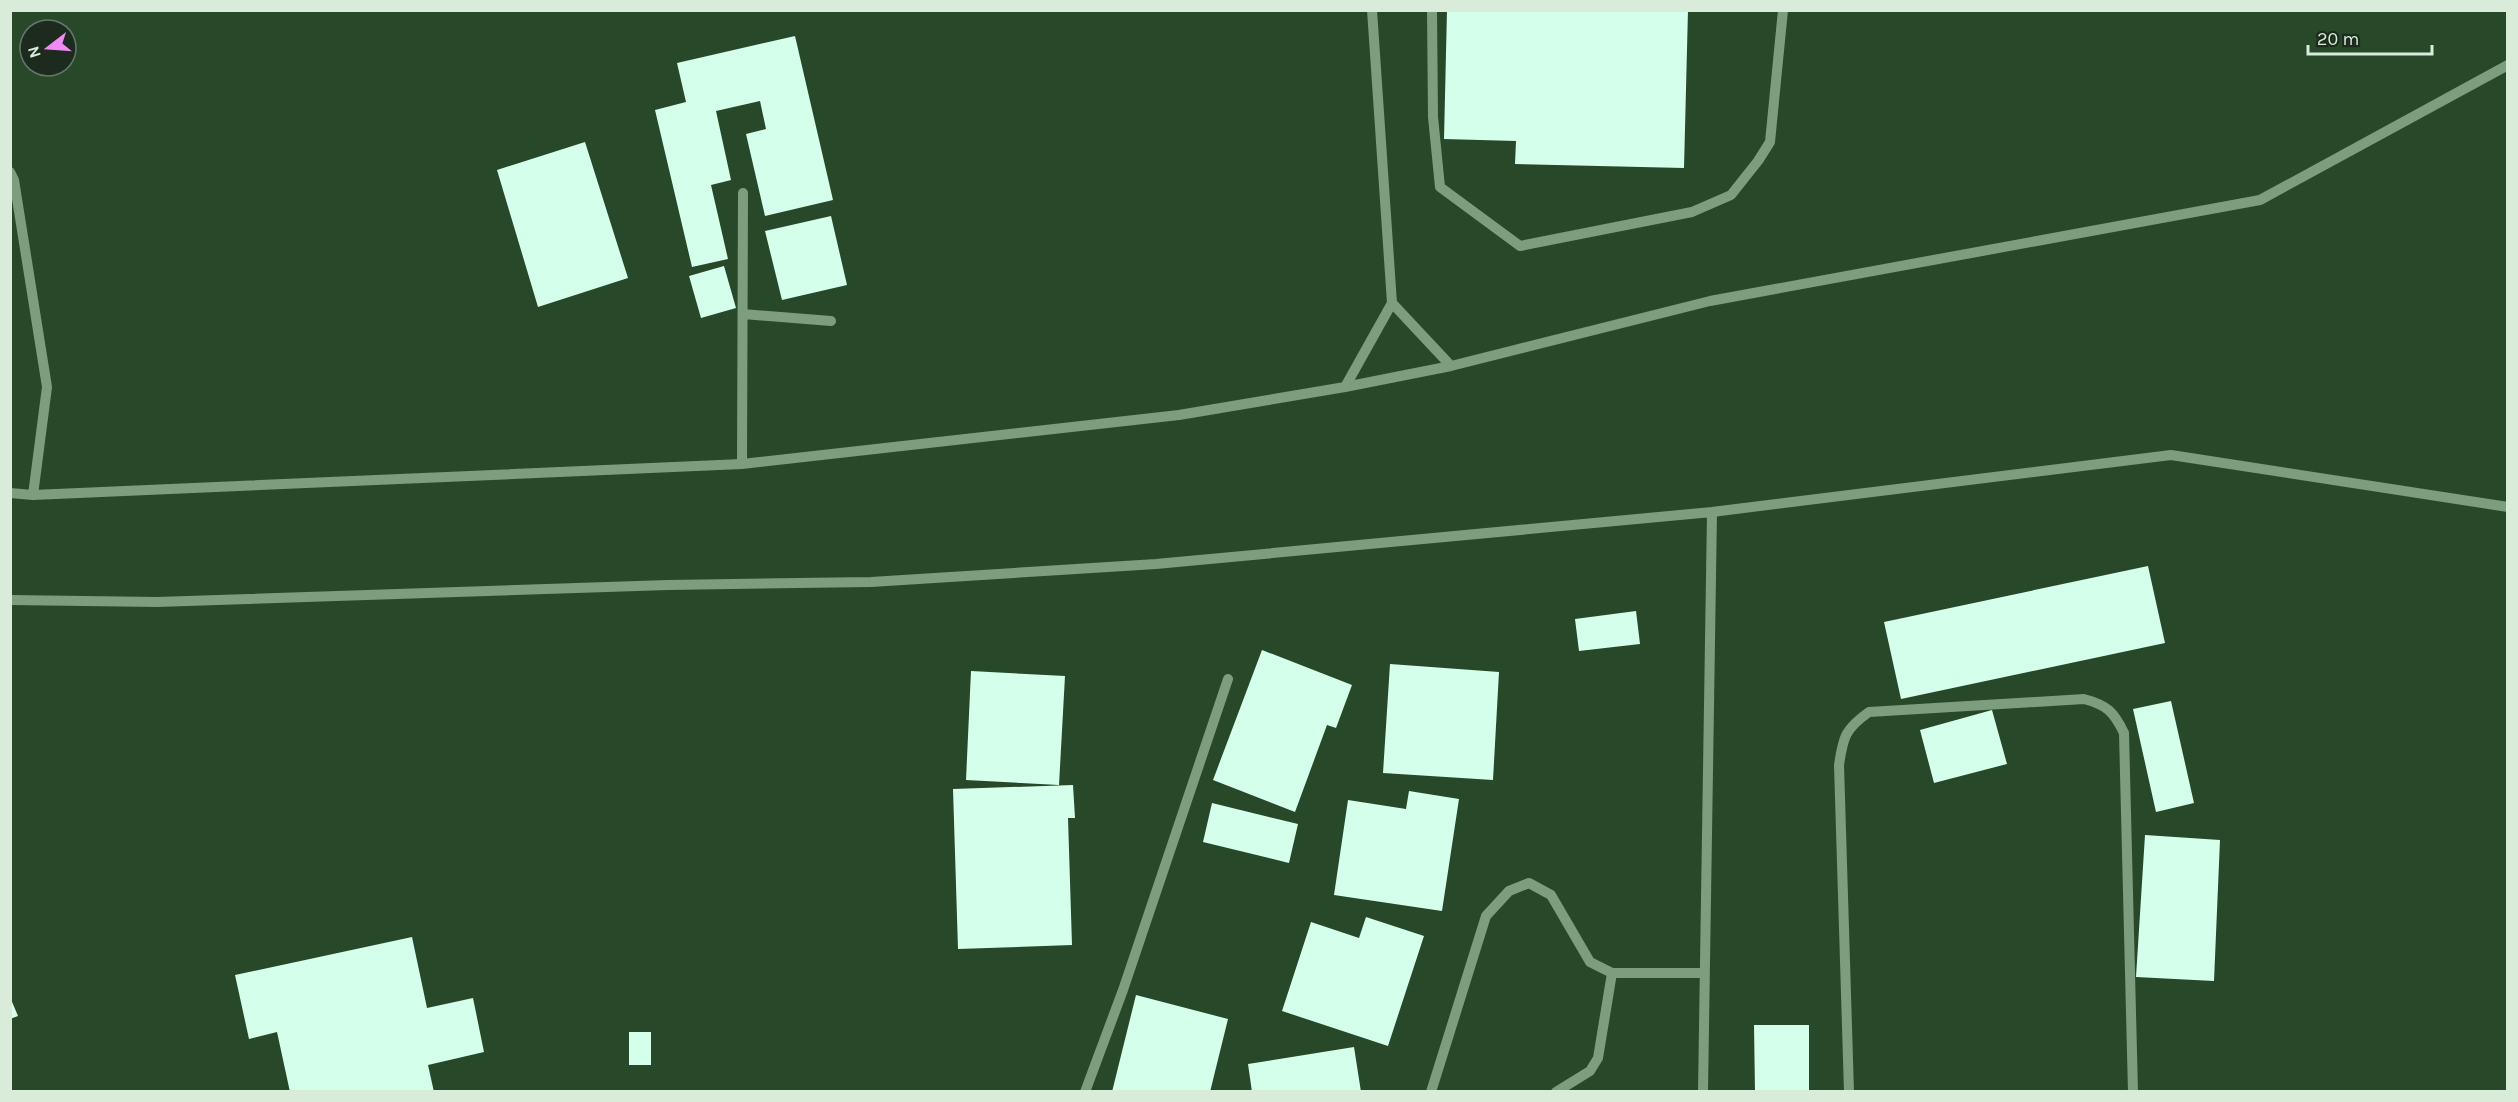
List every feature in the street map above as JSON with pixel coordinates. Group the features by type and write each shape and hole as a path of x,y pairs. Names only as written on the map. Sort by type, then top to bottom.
{"street":[{"path":"1345,387 1392,303 1372,10"},
{"path":"1432,10 1433,117 1440,187 1520,246 1692,212 1731,195 1770,142 1783,10"},
{"path":"10,494 33,495 742,464 1179,415 1345,387 1451,366 1710,301 2259,200 2508,65"},
{"path":"12,176 47,387 33,495"},
{"path":"742,464 744,193"},
{"path":"1392,303 1451,366"},
{"path":"743,314 831,321"},
{"path":"10,600 157,602 633,586 871,582 1179,562 1712,512 2171,455 2508,507"},
{"path":"1704,1092 1712,512"},
{"path":"1085,1092 1123,990 1227,679"},
{"path":"1849,1092 1839,765 1842,738 1854,723 1869,712 2084,699 2099,703 2116,715 2124,733 2133,1092"},
{"path":"1431,1092 1486,916 1509,891 1529,883 1551,895 1590,962 1612,973 1704,973"},
{"path":"1556,1092 1590,1071 1598,1058 1612,973"}],"building":[{"path":"1447,10 1688,10 1684,168 1515,164 1516,141 1444,139"},
{"path":"795,36 833,200 765,216 746,134 766,129 760,101 716,111 731,180 711,185 728,259 692,267 655,110 686,102 677,63"},
{"path":"585,142 628,278 538,307 497,170"},
{"path":"831,216 847,285 782,300 765,231"},
{"path":"724,266 736,308 701,318 689,276"},
{"path":"2148,566 2165,643 1901,699 1884,622"},
{"path":"1636,611 1640,644 1579,651 1575,619"},
{"path":"1262,650 1352,685 1336,728 1327,725 1295,812 1213,780"},
{"path":"1390,664 1499,672 1493,780 1383,773"},
{"path":"971,671 1065,676 1059,785 966,780"},
{"path":"2171,701 2194,803 2156,812 2133,709"},
{"path":"1992,710 2007,764 1934,783 1920,730"},
{"path":"1073,785 1075,818 1068,818 1072,945 958,949 953,789"},
{"path":"1409,791 1459,799 1442,911 1334,895 1348,800 1406,809"},
{"path":"1212,803 1298,824 1289,863 1203,842"},
{"path":"2145,835 2220,840 2214,981 2136,977"},
{"path":"1366,917 1424,936 1388,1046 1282,1011 1311,922 1359,938"},
{"path":"412,937 427,1008 473,998 484,1052 428,1065 434,1092 290,1092 277,1032 249,1039 235,975"},
{"path":"1136,995 1228,1019 1210,1092 1112,1092"},
{"path":"10,997 18,1016 10,1019"},
{"path":"1754,1025 1809,1025 1809,1092 1755,1092"},
{"path":"629,1032 651,1032 651,1065 629,1065"},
{"path":"1354,1047 1361,1092 1252,1092 1248,1064"}]}
